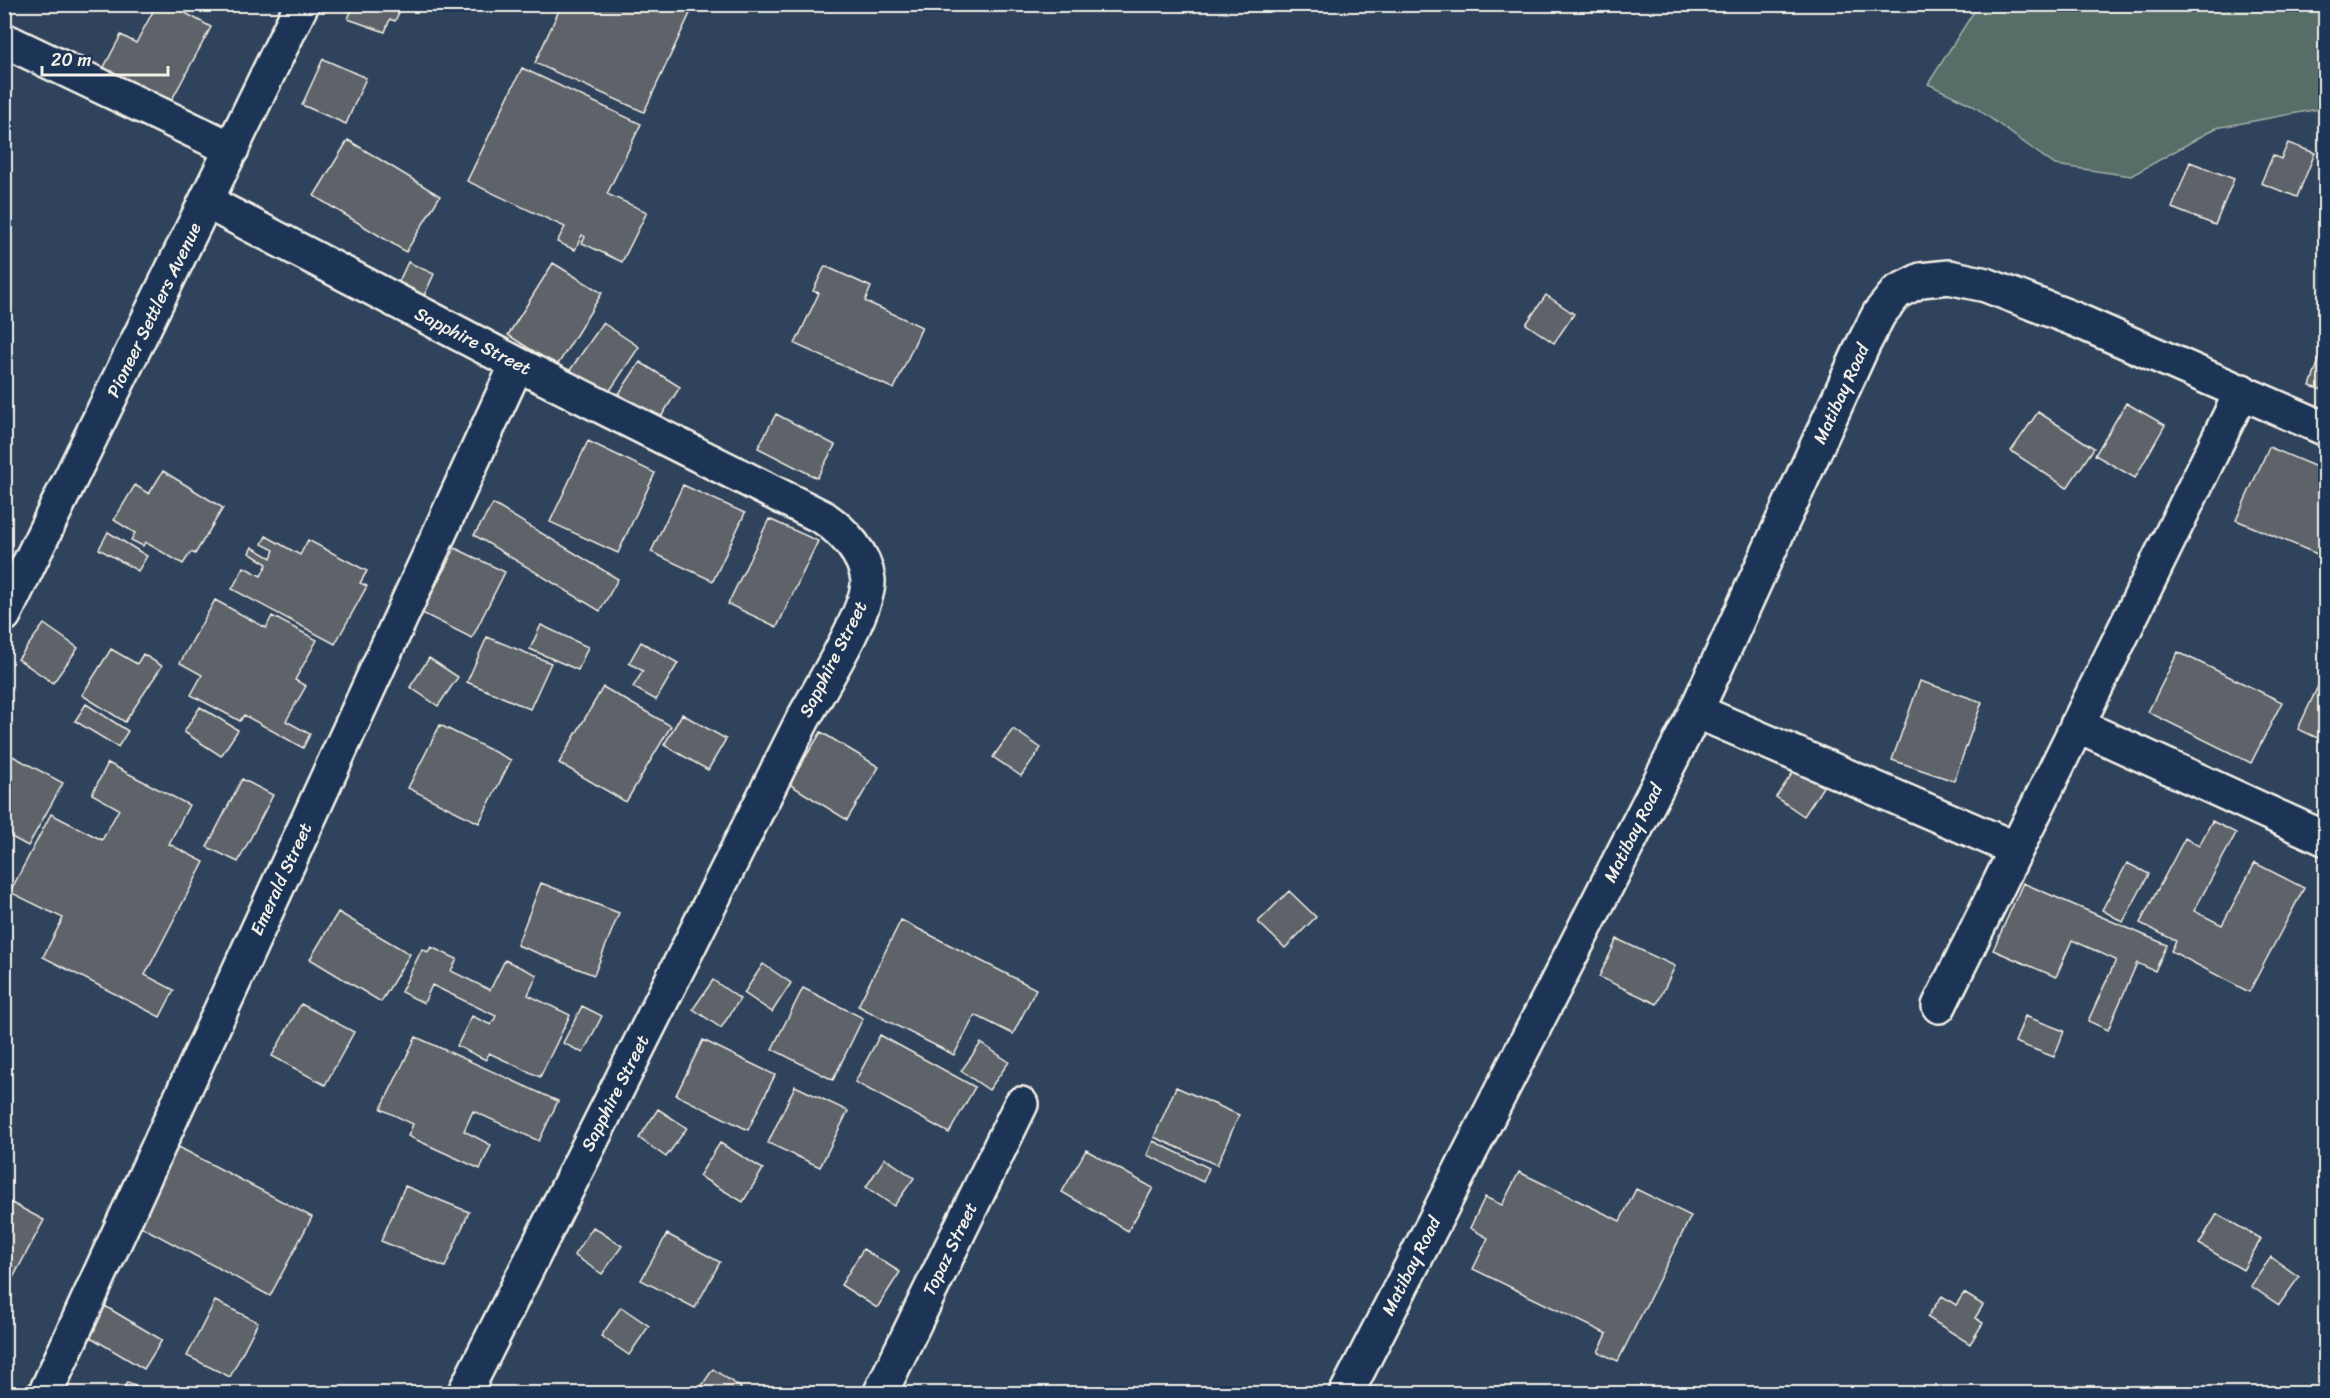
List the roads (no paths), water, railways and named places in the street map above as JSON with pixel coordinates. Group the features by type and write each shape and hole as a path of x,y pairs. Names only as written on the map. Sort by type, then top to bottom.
{"street":[{"name":"Pioneer Settlers Avenue","path":"4,615 302,4"},
{"path":"4,40 232,148"},
{"name":"Sapphire Street","path":"207,202 517,364 824,518 843,531 861,558 868,580 866,601 802,721 464,1394"},
{"name":"Matibay Road","path":"1346,1394 1696,711 1879,314 1897,292 1921,280 1949,277 1986,285 2074,319 2242,391"},
{"name":"Emerald Street","path":"45,1394 517,364"},
{"path":"1939,1006 2242,391 2325,429"},
{"path":"1696,711 2016,849"},
{"path":"2077,725 2325,839"},
{"name":"Topaz Street","path":"880,1394 1021,1104"}]}
